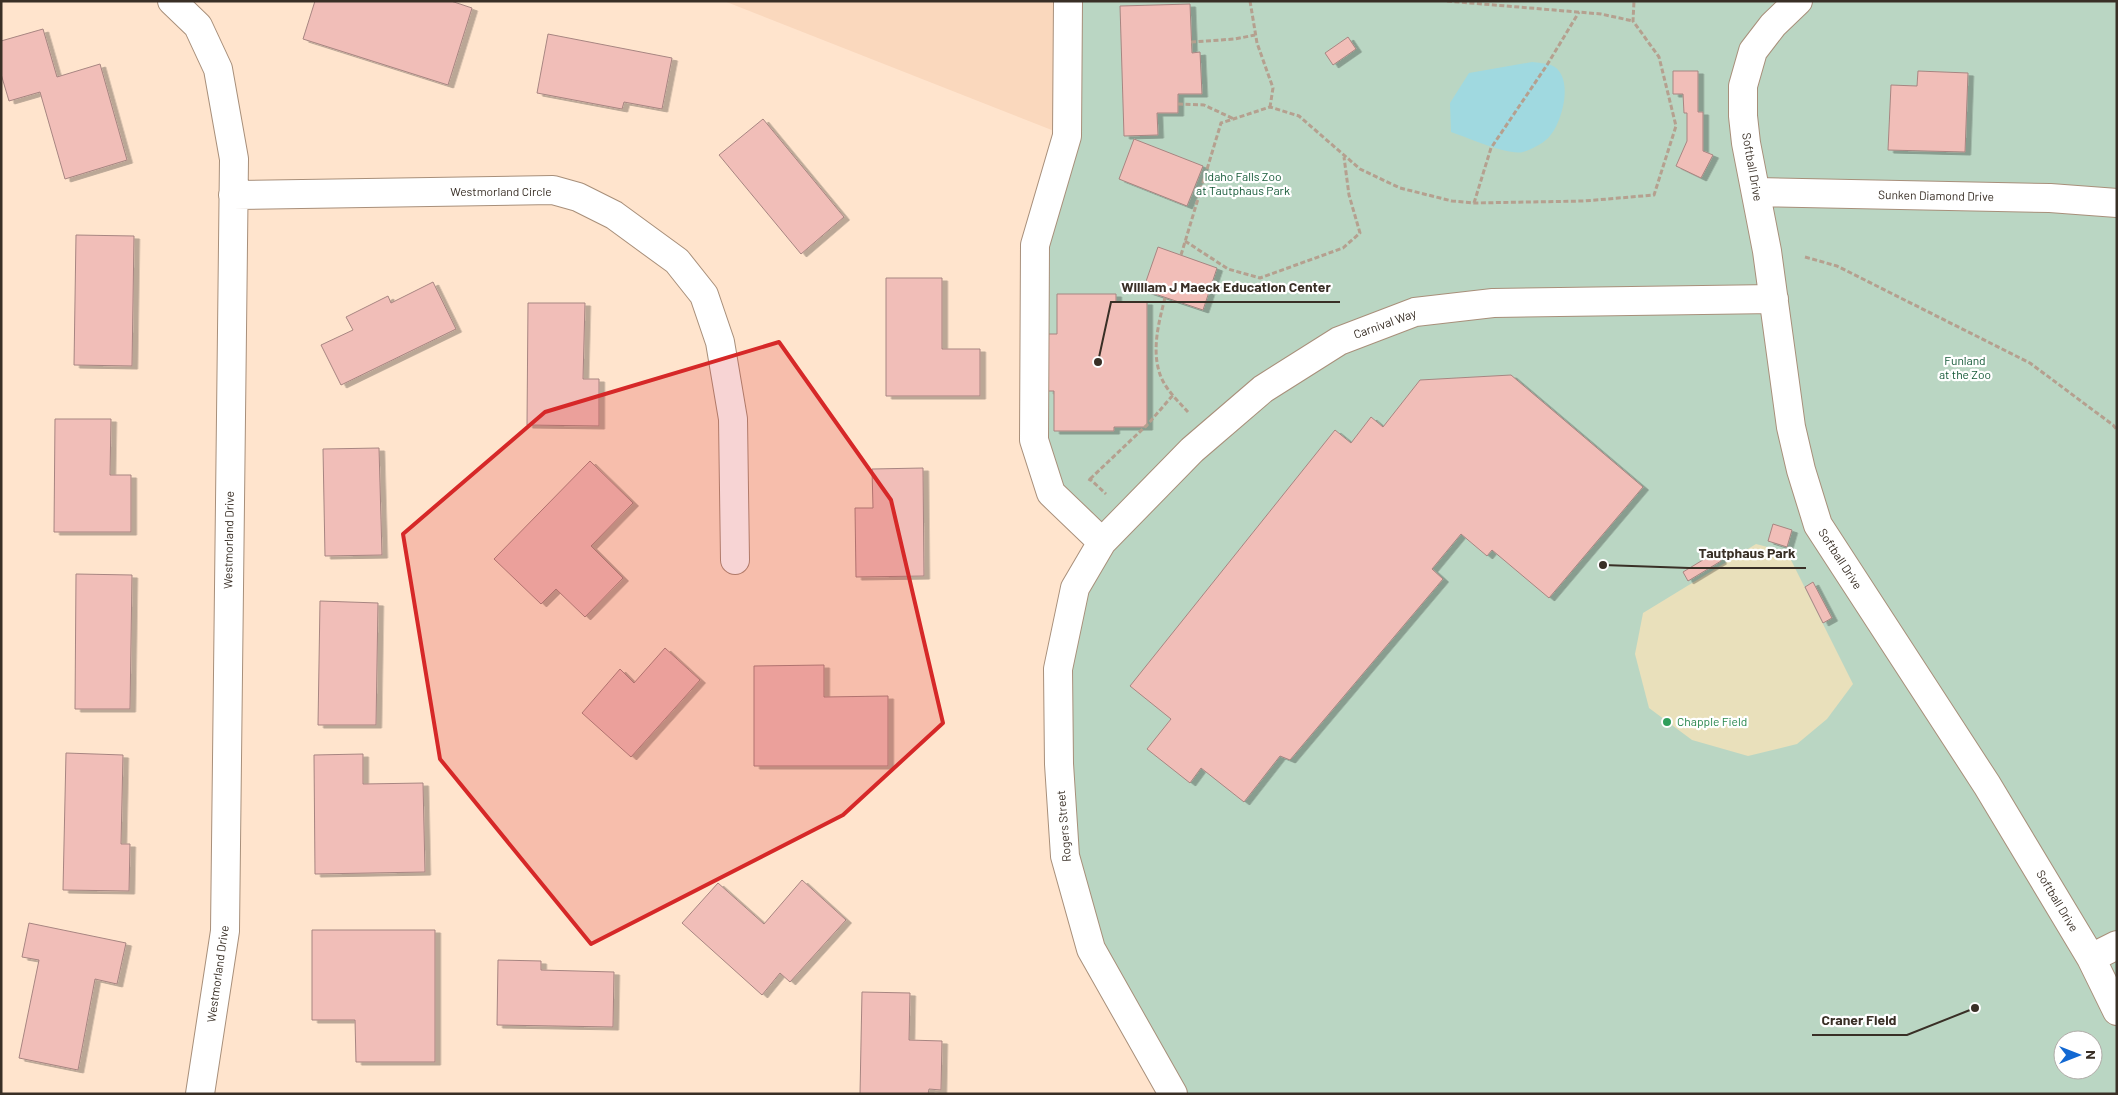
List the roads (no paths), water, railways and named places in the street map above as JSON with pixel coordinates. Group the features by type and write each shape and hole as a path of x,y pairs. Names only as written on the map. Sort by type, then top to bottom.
{"street":[{"name":"Westmorland Drive","path":"172,1 198,26 218,69 234,159 225,932 200,1094"},
{"path":"1068,1 1067,136 1035,245 1034,440 1051,493 1102,542"},
{"name":"Softball Drive","path":"1798,1 1772,25 1753,51 1744,86 1744,116 1746,143 1774,299 1791,427 1801,470 1818,525 1987,786 2091,958 2117,1011"},
{"name":"Westmorland Circle","path":"233,196 553,190 578,197 614,215 676,261 704,295 720,342 734,419 735,560"},
{"name":"Sunken Diamond Drive","path":"1756,192 2050,198 2117,203"},
{"name":"Carnival Way","path":"1102,542 1208,435 1262,389 1339,341 1415,312 1493,303 1774,299"},
{"name":"Rogers Street","path":"1102,542 1075,588 1058,669 1059,764 1065,856 1091,949 1173,1094"},
{"path":"2091,958 2117,945"}],"water":[{"path":"1532,62 1551,65 1559,71 1565,89 1561,113 1553,132 1545,141 1529,150 1517,152 1498,149 1451,132 1450,103 1469,73"}],"place":[{"name":"William J Maeck Education Center","path":"1098,362"},
{"name":"Tautphaus Park","path":"1603,565"},
{"name":"Chapple Field","path":"1667,722"},
{"name":"Craner Field","path":"1975,1008"}],"park label":[{"name":"Idaho Falls Zoo at Tautphaus Park","path":"1243,184"},
{"name":"Funland at the Zoo","path":"1965,368"}]}
